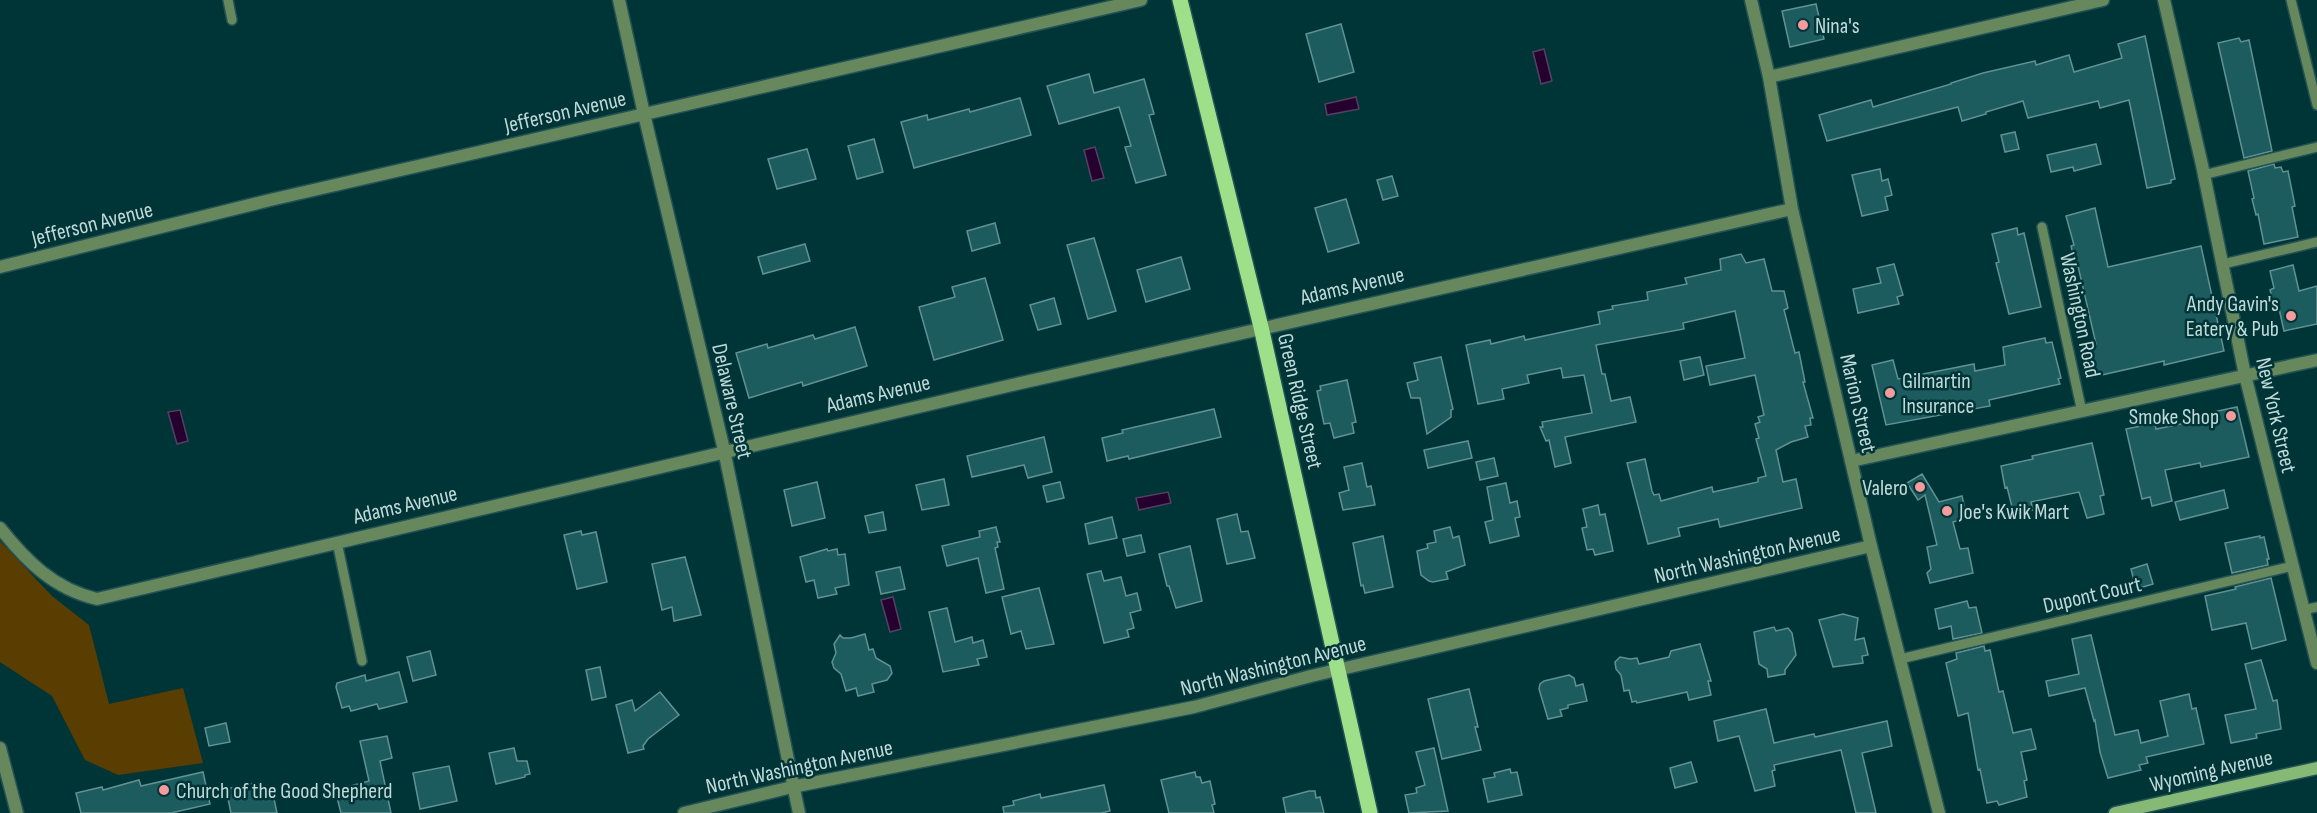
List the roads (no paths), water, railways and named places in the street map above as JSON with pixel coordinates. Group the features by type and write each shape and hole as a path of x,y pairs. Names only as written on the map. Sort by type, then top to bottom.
{"main road":[{"name":"Green Ridge Street","path":"1180,0 1261,327 1370,813"},
{"name":"Wyoming Avenue","path":"2115,813 2317,768"}],"street":[{"name":"Delaware Street","path":"619,0 724,450 799,813"},
{"name":"Jefferson Avenue","path":"0,267 270,200 1141,0"},
{"name":"Marion Street","path":"1751,0 1770,77 1792,209 1871,546 1939,813"},
{"path":"1770,77 2103,0"},
{"name":"New York Street","path":"2164,0 2246,375 2317,663"},
{"name":"Adams Avenue","path":"0,528 18,551 57,584 77,594 97,599 724,450 1792,209"},
{"path":"1851,461 2317,360"},
{"name":"North Washington Avenue","path":"684,813 792,787 1194,707 1338,670 1871,546"},
{"path":"0,748 17,813"}],"lane":[{"path":"228,0 232,20"},
{"path":"2291,0 2317,105"},
{"path":"2203,176 2317,147"},
{"name":"Washington Road","path":"2042,227 2082,412"},
{"path":"2223,264 2317,242"},
{"path":"337,542 362,661"},
{"name":"Dupont Court","path":"1900,659 2293,566"},
{"path":"2303,610 2317,607"}],"place":[{"name":"Nina's","path":"1803,25"},
{"name":"Andy Gavin's Eatery & Pub","path":"2291,316"},
{"name":"Gilmartin Insurance","path":"1890,393"},
{"name":"Smoke Shop","path":"2231,416"},
{"name":"Valero","path":"1920,487"},
{"name":"Joe's Kwik Mart","path":"1947,511"},
{"name":"Church of the Good Shepherd","path":"164,790"}]}
